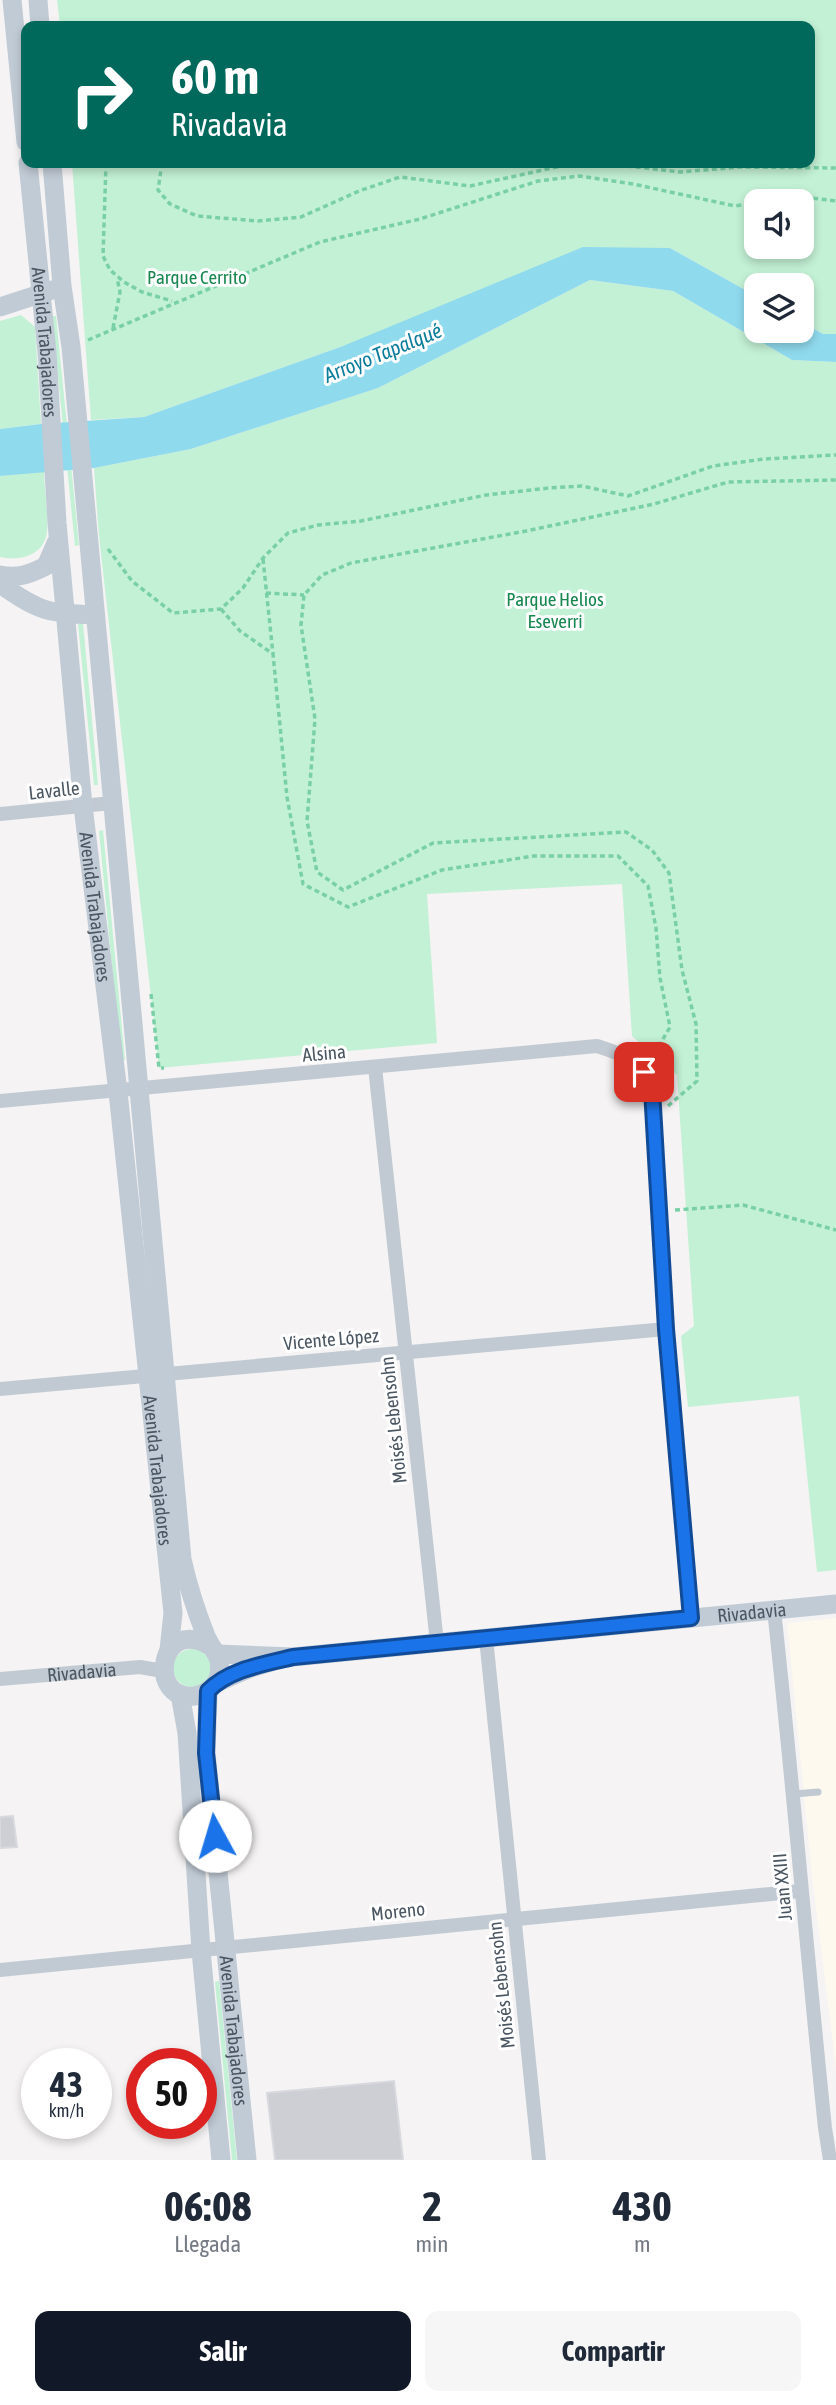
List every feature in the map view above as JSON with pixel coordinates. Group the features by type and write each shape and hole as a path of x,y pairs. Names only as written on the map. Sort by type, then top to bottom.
{"main road":[{"path":"12,0 21,91"},
{"path":"38,0 40,21"},
{"name":"Avenida Trabajadores","path":"29,168 47,352 57,531 83,806 118,1092 182,1559 191,1599 213,1650"},
{"name":"Avenida Trabajadores","path":"52,168 62,286 79,344 86,527 140,1090 173,1613 169,1650"},
{"path":"0,307 62,286"},
{"path":"0,575 12,578 29,575 46,566 57,531"},
{"path":"0,584 37,608 54,613 95,615"},
{"name":"Rivadavia","path":"212,1687 248,1668 293,1657 836,1604"},
{"path":"193,1639 213,1650 220,1663 212,1687 200,1695 180,1694 166,1681 164,1660 169,1650 184,1640 193,1639"},
{"name":"Rivadavia","path":"213,1650 293,1657"},
{"name":"Avenida Trabajadores","path":"212,1687 206,1753 247,2160"},
{"name":"Avenida Trabajadores","path":"180,1694 187,1733 201,1951 221,2160"}],"street":[{"name":"Lavalle","path":"0,814 112,803"},
{"name":"Alsina","path":"0,1101 597,1046 623,1054 644,1072"},
{"name":"Moisés Lebensohn","path":"375,1067 437,1643"},
{"path":"644,1072 652,1090 666,1329 691,1618"},
{"name":"Vicente López","path":"0,1389 666,1329"},
{"name":"Juan XXIII","path":"774,1610 794,1794 801,1891 830,2127 830,2160"},
{"name":"Moisés Lebensohn","path":"486,1638 540,2160"},
{"name":"Rivadavia","path":"0,1679 140,1667 163,1671"},
{"name":"Moreno","path":"0,1970 801,1891"}],"lane":[{"path":"794,1794 818,1792"}],"path":[{"path":"106,168 103,256 110,270 142,292 174,302"},
{"path":"161,168 158,190 170,204 197,216 258,221 301,217 359,191 400,177 470,186 552,168"},
{"path":"645,168 680,172 728,168"},
{"path":"815,168 836,168"},
{"path":"79,344 320,242 420,219 538,181 579,176 633,184 735,206 744,205"},
{"path":"814,198 836,201"},
{"path":"113,329 120,292 116,276"},
{"path":"106,545 132,581 173,613 221,609 243,589 263,558 288,533 318,525 361,521 486,495 549,488 582,486 628,496 713,466 764,458 836,454"},
{"path":"653,1119 697,1081 696,1024 682,970 669,873 652,850 626,832 433,843 343,890 317,872 307,821 314,719 301,625 304,595 322,575 351,562 526,531 654,504 728,482 836,480"},
{"path":"263,558 287,797 303,884 348,907 442,870 534,856 618,856 649,886 660,978 670,1027 644,1072"},
{"path":"266,593 304,595"},
{"path":"221,609 240,631 273,654"},
{"path":"150,986 159,1068 173,1067"},
{"path":"659,1211 743,1205 836,1230"}],"shaded area":[{"path":"836,1618 836,2068 812,1876 787,1623"}],"green space":[{"name":"Parque Cerrito","path":"57,0 836,0 836,334 823,334 814,329 814,273 744,273 744,289 670,248 343,346 144,417 91,420 72,168 815,168 815,21 59,21"},
{"name":"Parque Helios Eseverri","path":"590,280 673,291 744,332 744,343 763,343 792,360 836,362 836,1570 817,1572 799,1396 688,1407 681,1336 694,1326 677,1075 632,1036 622,884 427,894 437,1043 159,1068 99,536 94,468 191,449 378,388"},
{"path":"21,315 35,327 41,424 0,429 0,321"},
{"path":"52,316 56,316 79,545 75,546"},
{"path":"44,471 47,523 43,544 27,556 0,557 0,476"},
{"path":"83,623 98,785 94,785 78,624"},
{"path":"103,830 125,1060 121,1060 99,831"},
{"path":"192,1649 205,1655 211,1668 205,1681 192,1687 179,1681 173,1668 179,1655"},
{"path":"219,1981 237,2160 232,2160 215,1982"}],"water":[{"name":"Arroyo Tapalqué","path":"583,247 670,248 744,289 744,332 673,291 590,280 378,388 191,449 94,468 0,476 0,429 144,417 343,346"},
{"path":"814,329 823,334 836,334 836,362 792,360 763,343 814,343"}],"building":[{"path":"13,1816 17,1847 0,1848 0,1817"},
{"path":"394,2081 403,2160 275,2160 267,2093"}],"route":[{"path":"215,1836 206,1753 208,1691 216,1683 248,1668 293,1657 691,1618 666,1329 652,1090 644,1072"}]}
